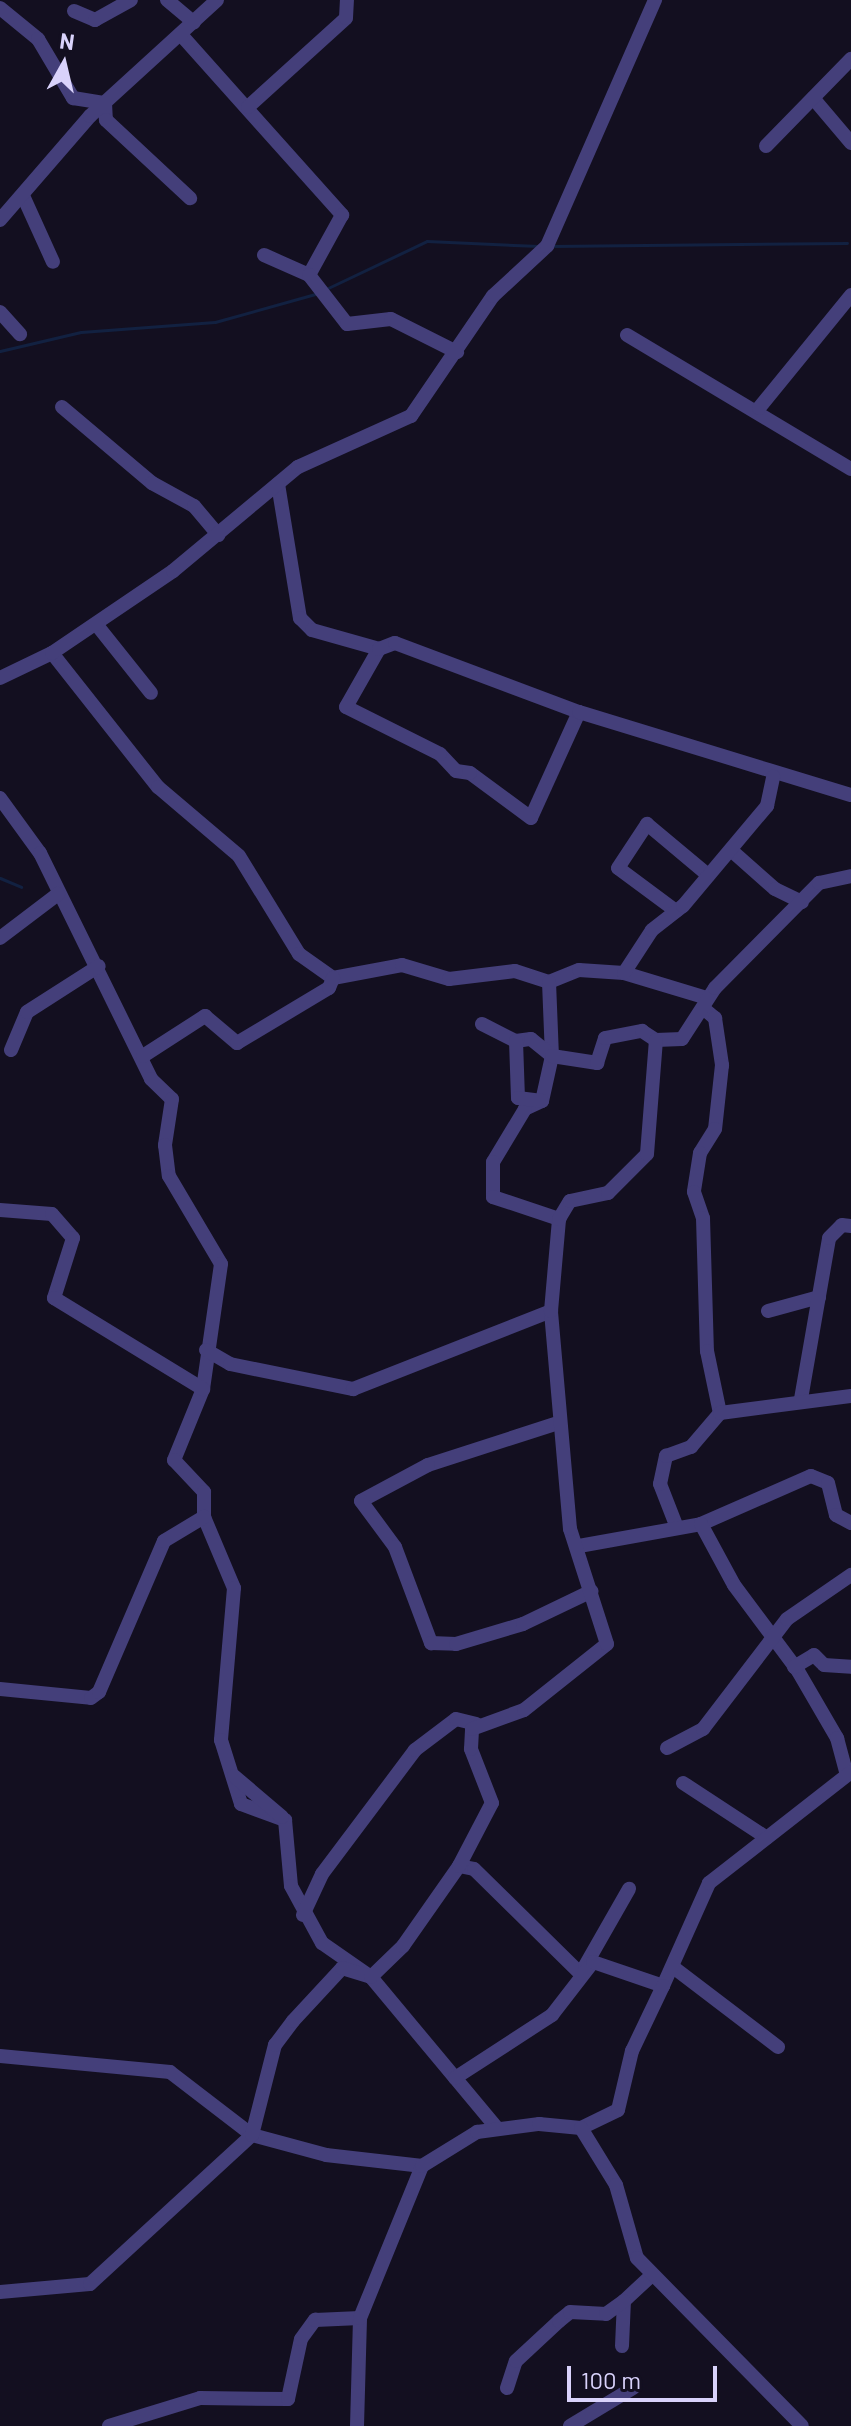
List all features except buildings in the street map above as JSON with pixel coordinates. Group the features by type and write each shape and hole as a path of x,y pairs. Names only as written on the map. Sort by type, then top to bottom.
{"street":[{"path":"74,11 95,20 131,0"},
{"path":"167,0 194,23"},
{"path":"0,220 24,198 45,162 105,103 183,37 217,0"},
{"path":"248,107 346,18 347,0"},
{"path":"0,678 52,653 96,624 218,535 278,484 322,456 395,429 430,395 493,296 547,246 655,0"},
{"path":"0,8 38,39 73,98 105,103"},
{"path":"183,37 342,215 309,275"},
{"path":"766,146 851,59"},
{"path":"813,98 851,143"},
{"path":"105,103 106,120 190,198"},
{"path":"24,198 53,262"},
{"path":"264,255 309,275 319,292 347,324 391,319 457,352"},
{"path":"759,408 851,295"},
{"path":"0,312 20,334"},
{"path":"627,335 759,408 851,469"},
{"path":"62,407 152,483 194,506 218,535"},
{"path":"278,484 300,618 312,630 379,649 395,643 579,712 773,777 810,778 851,795"},
{"path":"96,624 151,693"},
{"path":"379,649 346,707 440,754 531,818 579,712"},
{"path":"52,653 158,787 239,856 299,954 333,978 402,965 449,979 515,971 549,982 579,970 624,973 705,1003 715,1018 722,1065 715,1129 700,1153 694,1192 703,1218 707,1351 720,1413"},
{"path":"624,973 652,930 676,911 732,851 767,806 773,777"},
{"path":"0,798 40,853 58,894 99,966 151,1079 172,1099 165,1145 169,1176 221,1264 206,1350 203,1389 174,1460 204,1492 204,1517 234,1588 221,1710 241,1804 285,1820 285,1854 303,1915 322,1943 371,1977 497,2128"},
{"path":"676,911 618,868 647,824 708,875"},
{"path":"732,851 775,889 802,902"},
{"path":"482,1024 516,1041 531,1039 552,1056 597,1063 605,1038 642,1031 656,1040 682,1039 705,1003 819,883 850,879"},
{"path":"0,938 58,894"},
{"path":"11,1050 27,1012 99,966"},
{"path":"143,1056 205,1016 237,1043 329,988 333,978"},
{"path":"542,1101 552,1056 549,982"},
{"path":"303,1915 322,1874 415,1750 456,1719 476,1724 524,1710 600,1654 609,1636 579,1546 570,1529 572,1494 558,1423 551,1311 559,1219 570,1201 597,1200 645,1160 656,1040"},
{"path":"516,1041 518,1098 542,1101"},
{"path":"542,1101 525,1109 493,1162 493,1197 559,1219"},
{"path":"0,1210 52,1214 73,1238 54,1298 203,1389"},
{"path":"801,1399 831,1232 851,1226"},
{"path":"768,1311 819,1297"},
{"path":"206,1350 230,1364 353,1389 551,1311"},
{"path":"676,1525 660,1484 666,1456 691,1447 720,1413 801,1399 851,1396"},
{"path":"558,1423 428,1465 361,1501 395,1547 431,1643 456,1644 523,1624 592,1591"},
{"path":"579,1546 676,1525 701,1524 811,1476 828,1483 836,1515 851,1523"},
{"path":"0,1689 91,1698 99,1692 164,1541 204,1517"},
{"path":"357,2426 360,2318 422,2166 435,2152 497,2128 598,2126 618,2110 632,2051 709,1883 848,1772 837,1738 701,1524"},
{"path":"667,1748 703,1729 772,1638 824,1587 851,1575"},
{"path":"794,1667 814,1655 824,1665 851,1667"},
{"path":"371,1977 403,1946 459,1866 492,1803 471,1749 476,1724"},
{"path":"683,1783 767,1838"},
{"path":"459,1866 474,1869 583,1970"},
{"path":"455,2078 552,2015 583,1970 629,1889"},
{"path":"583,1970 601,1961 663,1986"},
{"path":"673,1967 778,2047"},
{"path":"0,2292 90,2284 252,2135 275,2045 293,2021 342,1968 371,1977"},
{"path":"0,2056 170,2072 252,2135 326,2155 422,2166"},
{"path":"581,2128 616,2185 637,2258 651,2276 802,2426"},
{"path":"507,2388 516,2361 570,2312 606,2314 651,2276"},
{"path":"622,2346 624,2301"},
{"path":"109,2426 190,2400 288,2399 301,2339 315,2320 360,2318"},
{"path":"570,2426 633,2388"}],"waterway":[{"path":"326,289 427,241 539,246"},
{"path":"551,246 847,243"},
{"path":"0,351 81,332 215,322 315,294"},
{"path":"0,878 21,887"}]}
